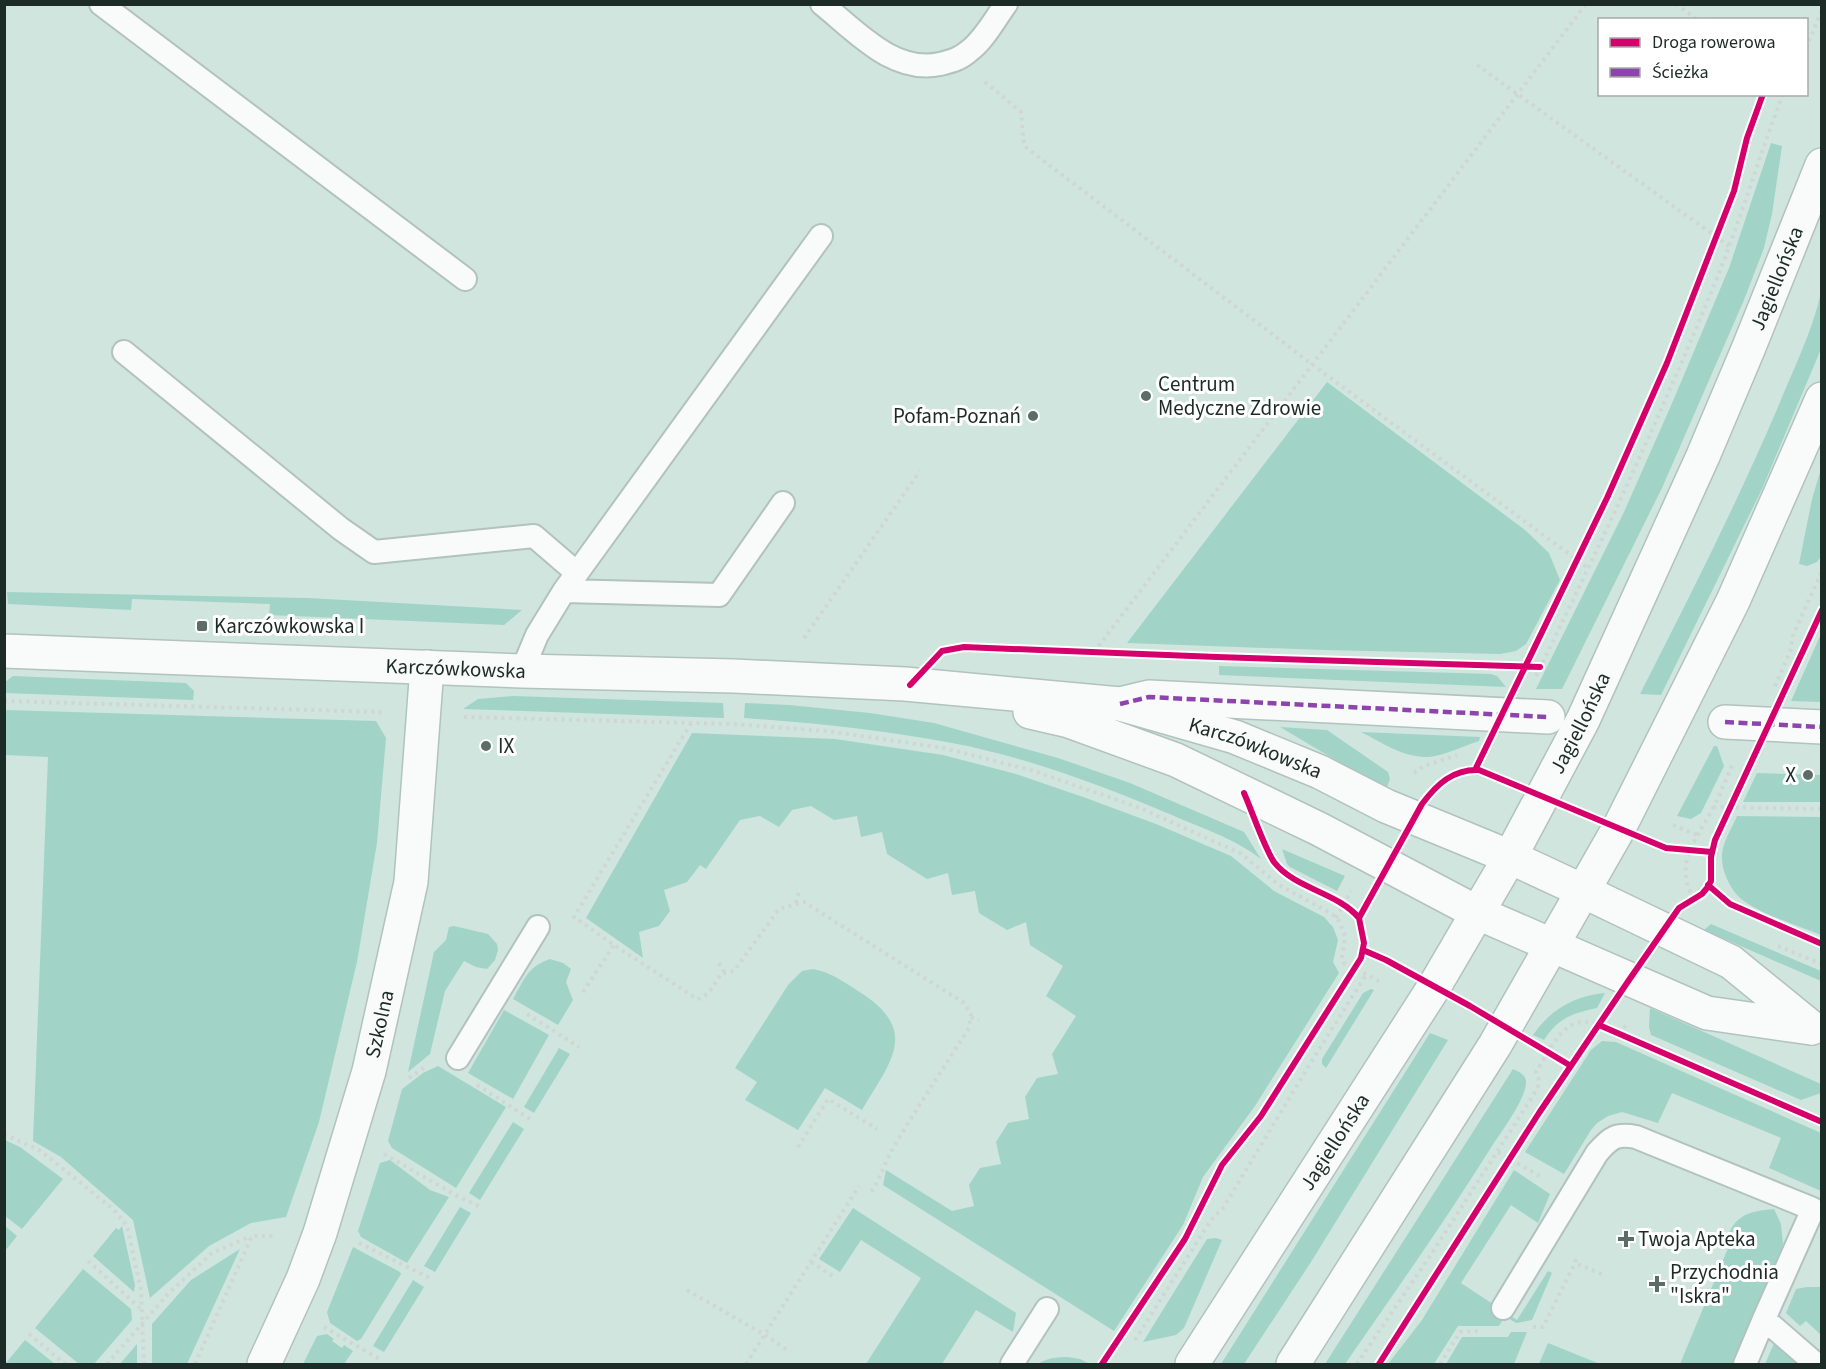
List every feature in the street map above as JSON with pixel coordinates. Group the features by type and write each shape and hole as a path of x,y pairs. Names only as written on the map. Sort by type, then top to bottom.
{"street":[{"name":"Jagiellońska","path":"1192,1365 1428,996 1510,857 1583,720 1693,478 1749,346 1821,165"},
{"path":"1293,1365 1505,1027 1640,787 1733,602 1821,399"},
{"name":"Karczówkowska","path":"4,651 905,684 1120,704 1234,737 1320,772 1386,806 1510,857 1583,891 1731,962 1817,1030"},
{"name":"Szkolna","path":"264,1365 303,1279 320,1233 369,1071 411,882 427,667"},
{"name":"Karczówkowska","path":"905,684 1069,721 1176,760 1318,829 1478,913 1707,1014 1817,1030"},
{"path":"1120,704 1149,697 1548,717"},
{"path":"1738,723 1821,727"}],"lane":[{"path":"101,4 465,279"},
{"path":"822,4 890,57 906,63 928,66 958,60 972,50 1006,4"},
{"path":"522,671 537,635 570,582 821,236"},
{"path":"123,352 341,529 374,552 534,536 570,582 719,595 783,503"},
{"path":"458,1058 538,927"},
{"path":"1503,1308 1597,1153 1609,1140 1623,1134 1636,1137 1817,1211 1744,1365"},
{"path":"1012,1365 1047,1309"},
{"path":"1764,1319 1816,1365"}],"path":[{"path":"1094,652 1586,4"},
{"path":"1676,4 1695,18"},
{"path":"1808,43 1821,10"},
{"path":"958,60 1021,112 1024,146 1313,365 1588,568"},
{"path":"1477,65 1728,246"},
{"path":"1516,716 1617,510 1679,368 1728,246 1782,96"},
{"path":"1713,248 1720,228"},
{"path":"798,646 921,471"},
{"path":"1572,570 1581,550"},
{"path":"1695,901 1685,879 1685,850 1698,835 1713,807 1738,723 1774,687 1790,652 1793,635 1821,572"},
{"path":"4,701 380,712 390,717"},
{"path":"460,721 465,716 691,723 852,734 944,748 1034,771 1140,808 1229,848 1251,861 1288,890 1336,918 1345,936 1342,957 1344,963 1356,966 1366,975 1379,981"},
{"path":"691,723 574,917 697,999 706,996 724,972 734,971 779,909 804,902 928,976 964,1003 971,1017 969,1028 900,1142 881,1168 880,1179 870,1194"},
{"path":"1413,775 1424,766 1460,754"},
{"path":"1726,816 1735,799"},
{"path":"1713,807 1821,809"},
{"path":"1672,825 1698,835"},
{"path":"1685,850 1700,851"},
{"path":"1336,918 1342,903 1355,883"},
{"path":"796,903 799,892"},
{"path":"1664,929 1679,908 1695,901 1702,894"},
{"path":"1342,903 1350,908"},
{"path":"1771,942 1821,964"},
{"path":"583,992 614,945"},
{"path":"719,963 724,972"},
{"path":"1348,979 1356,966"},
{"path":"1135,1340 1211,1220 1223,1208 1366,975"},
{"path":"1593,1033 1629,980"},
{"path":"971,1017 979,1020"},
{"path":"1357,1365 1537,1089 1540,1083 1536,1072 1561,1033 1575,1022 1587,1021 1599,1025"},
{"path":"1505,1027 1556,1057"},
{"path":"560,1035 579,1047"},
{"path":"798,1148 828,1099 878,1129"},
{"path":"514,1110 532,1121"},
{"path":"4,1134 41,1151 114,1210 127,1226 141,1290 144,1365"},
{"path":"378,1150 478,1206"},
{"path":"1504,1169 1516,1150"},
{"path":"1498,1152 1532,1171"},
{"path":"746,1365 859,1186"},
{"path":"107,1365 168,1294 212,1253 252,1236 287,1236"},
{"path":"195,1365 252,1236"},
{"path":"357,1242 432,1279"},
{"path":"88,1261 143,1310"},
{"path":"811,1262 836,1278"},
{"path":"687,1290 790,1352"},
{"path":"316,1322 381,1360"},
{"path":"29,1334 65,1365"}],"green space":[{"path":"1771,143 1782,146 1772,214 1764,248 1744,300 1662,488 1562,689 1536,689 1624,512 1673,401 1729,268"},
{"path":"1821,293 1821,349 1762,489 1661,695 1640,694 1762,444 1796,365"},
{"path":"1327,382 1525,530 1549,553 1560,580 1526,644 1516,651 1500,654 1127,643"},
{"path":"1821,469 1821,556 1817,562 1807,566 1799,564 1812,499"},
{"path":"7,592 308,598 522,610 504,625 269,615 270,604 132,599 131,610 8,604"},
{"path":"1821,634 1821,702 1791,701"},
{"path":"1219,666 1491,674 1497,676 1506,687 1219,675"},
{"path":"13,676 186,683 194,691 193,700 5,693 5,682"},
{"path":"513,696 723,703 724,718 463,709 478,699"},
{"path":"745,703 870,713 934,723 1058,758 1130,783 1244,832 1261,859 1228,839 1204,828 1061,772 980,749 900,734 744,718"},
{"path":"5,710 376,721 386,738 377,843 357,962 319,1122 286,1217 251,1223 209,1246 150,1298 133,1220 61,1157 33,1141 48,757 5,755"},
{"path":"1280,727 1327,730 1388,772 1390,779 1386,790"},
{"path":"1361,732 1480,737 1479,741 1447,753 1419,757 1385,745"},
{"path":"692,733 835,739 943,755 1016,774 1156,824 1231,856 1274,891 1324,917 1333,927 1338,940 1333,962 1339,973 1255,1106 1203,1177 1183,1225 1114,1331 883,1185 886,1170 952,1211 974,1206 969,1185 980,1168 1001,1164 996,1142 1008,1123 1029,1119 1025,1097 1037,1078 1058,1074 1052,1054 1076,1016 1046,996 1063,966 1030,945 1026,922 1007,930 979,913 975,891 952,895 948,873 927,879 887,854 882,832 861,837 857,816 834,820 811,806 792,810 779,827 760,816 740,820 706,869 700,865 687,882 664,890 670,911 659,926 639,932 643,958 586,918"},
{"path":"1714,746 1717,746 1724,766 1701,813 1691,819 1677,816"},
{"path":"1757,773 1821,775 1821,802 1743,802"},
{"path":"1737,816 1821,817 1821,935 1762,911 1735,893 1725,875 1722,851"},
{"path":"1282,849 1345,876 1337,891 1290,867"},
{"path":"1711,924 1821,971 1821,981 1704,930"},
{"path":"454,926 488,934 497,944 495,960 487,969 464,961 445,991 430,1054 408,1072 434,952 446,940 449,927"},
{"path":"550,959 563,963 571,969 566,982 573,1000 558,1025 513,999 532,970"},
{"path":"813,969 837,978 877,1005 889,1019 895,1033 894,1047 890,1061 862,1110 825,1088 798,1130 745,1100 757,1082 735,1068 788,985 802,971"},
{"path":"1374,990 1326,1068 1322,1064 1322,1059 1363,993"},
{"path":"1605,993 1597,1008 1567,1018 1555,1026 1544,1040 1533,1035 1547,1018 1564,1005 1583,997"},
{"path":"1650,1008 1821,1084 1821,1093 1801,1100 1651,1035"},
{"path":"504,1010 549,1035 513,1099 468,1073"},
{"path":"1430,1033 1448,1040 1311,1262 1244,1364 1221,1364"},
{"path":"1602,1041 1616,1042 1821,1133 1821,1191 1769,1168 1781,1138 1672,1093 1658,1123 1622,1112 1608,1116 1597,1123 1564,1174 1525,1152 1591,1050"},
{"path":"559,1048 570,1054 534,1113 524,1107"},
{"path":"438,1066 506,1107 456,1188 392,1148 388,1141 402,1089 423,1073"},
{"path":"1513,1069 1523,1075 1526,1081 1522,1096 1507,1124 1345,1364 1325,1364"},
{"path":"513,1122 524,1129 480,1200 469,1193"},
{"path":"5,1140 20,1147 63,1179 22,1229 5,1216"},
{"path":"390,1160 430,1190 449,1197 407,1263 361,1237 358,1231 380,1163"},
{"path":"1514,1170 1550,1194 1538,1223 1511,1205 1461,1283 1517,1320 1548,1271 1552,1273 1532,1320 1516,1323 1505,1316 1499,1326 1458,1326 1434,1364 1388,1364 1422,1320"},
{"path":"460,1207 471,1213 435,1272 424,1266"},
{"path":"853,1208 1016,1313 1013,1332 976,1310 942,1364 866,1364 921,1278 861,1240 840,1272 819,1259"},
{"path":"1774,1209 1781,1224 1783,1244 1735,1364 1680,1364 1733,1236 1729,1233 1733,1226 1747,1214"},
{"path":"5,1226 17,1236 5,1251"},
{"path":"122,1226 135,1285 134,1292 93,1256 116,1228 119,1230"},
{"path":"1207,1239 1222,1240 1184,1328 1176,1335 1143,1342"},
{"path":"353,1247 401,1274 361,1339 357,1341 330,1323 327,1312"},
{"path":"240,1249 187,1364 152,1364 152,1324 191,1280"},
{"path":"83,1269 131,1309 132,1320 94,1364 79,1364 35,1328"},
{"path":"413,1280 424,1287 384,1352 373,1346"},
{"path":"1821,1287 1821,1335 1806,1321 1800,1326 1786,1313 1796,1289"},
{"path":"1511,1332 1527,1332 1514,1364 1446,1364 1462,1337 1508,1337"},
{"path":"327,1334 342,1348 344,1345 353,1351 344,1364 303,1364 317,1336"},
{"path":"25,1340 55,1364 5,1364"},
{"path":"1775,1341 1800,1364 1765,1364"},
{"path":"1548,1343 1600,1364 1539,1364"},
{"path":"137,1344 137,1364 120,1364"},
{"path":"1068,1357 1088,1363 1038,1364 1052,1358"}],"marked path":[{"path":"1120,704 1149,697 1548,717"},
{"path":"1725,722 1822,727"}],"cycle path":[{"path":"1475,770 1607,498 1667,363 1734,191 1747,138 1762,96"},
{"path":"1379,1364 1539,1113 1629,980 1679,908 1702,894 1707,888 1711,881 1711,857 1715,840 1822,610"},
{"path":"910,685 942,651 964,647 1540,667"},
{"path":"1102,1364 1185,1239 1222,1165 1261,1116 1361,958 1364,943 1359,918 1422,804 1440,784 1461,772 1479,770 1666,848 1712,852"},
{"path":"1244,793 1274,862 1293,878 1339,902 1359,918"},
{"path":"1708,885 1730,904 1822,944"},
{"path":"1363,950 1386,960 1470,1006 1571,1066"},
{"path":"1599,1025 1822,1122"}],"place":[{"name":"Centrum Medyczne Zdrowie","path":"1146,396"},
{"name":"Pofam-Poznań","path":"1033,416"},
{"name":"Karczówkowska I","path":"202,626"},
{"name":"IX","path":"486,746"},
{"name":"X","path":"1808,775"},
{"name":"Twoja Apteka","path":"1626,1239"},
{"name":"Przychodnia \"Iskra\"","path":"1657,1284"}]}
